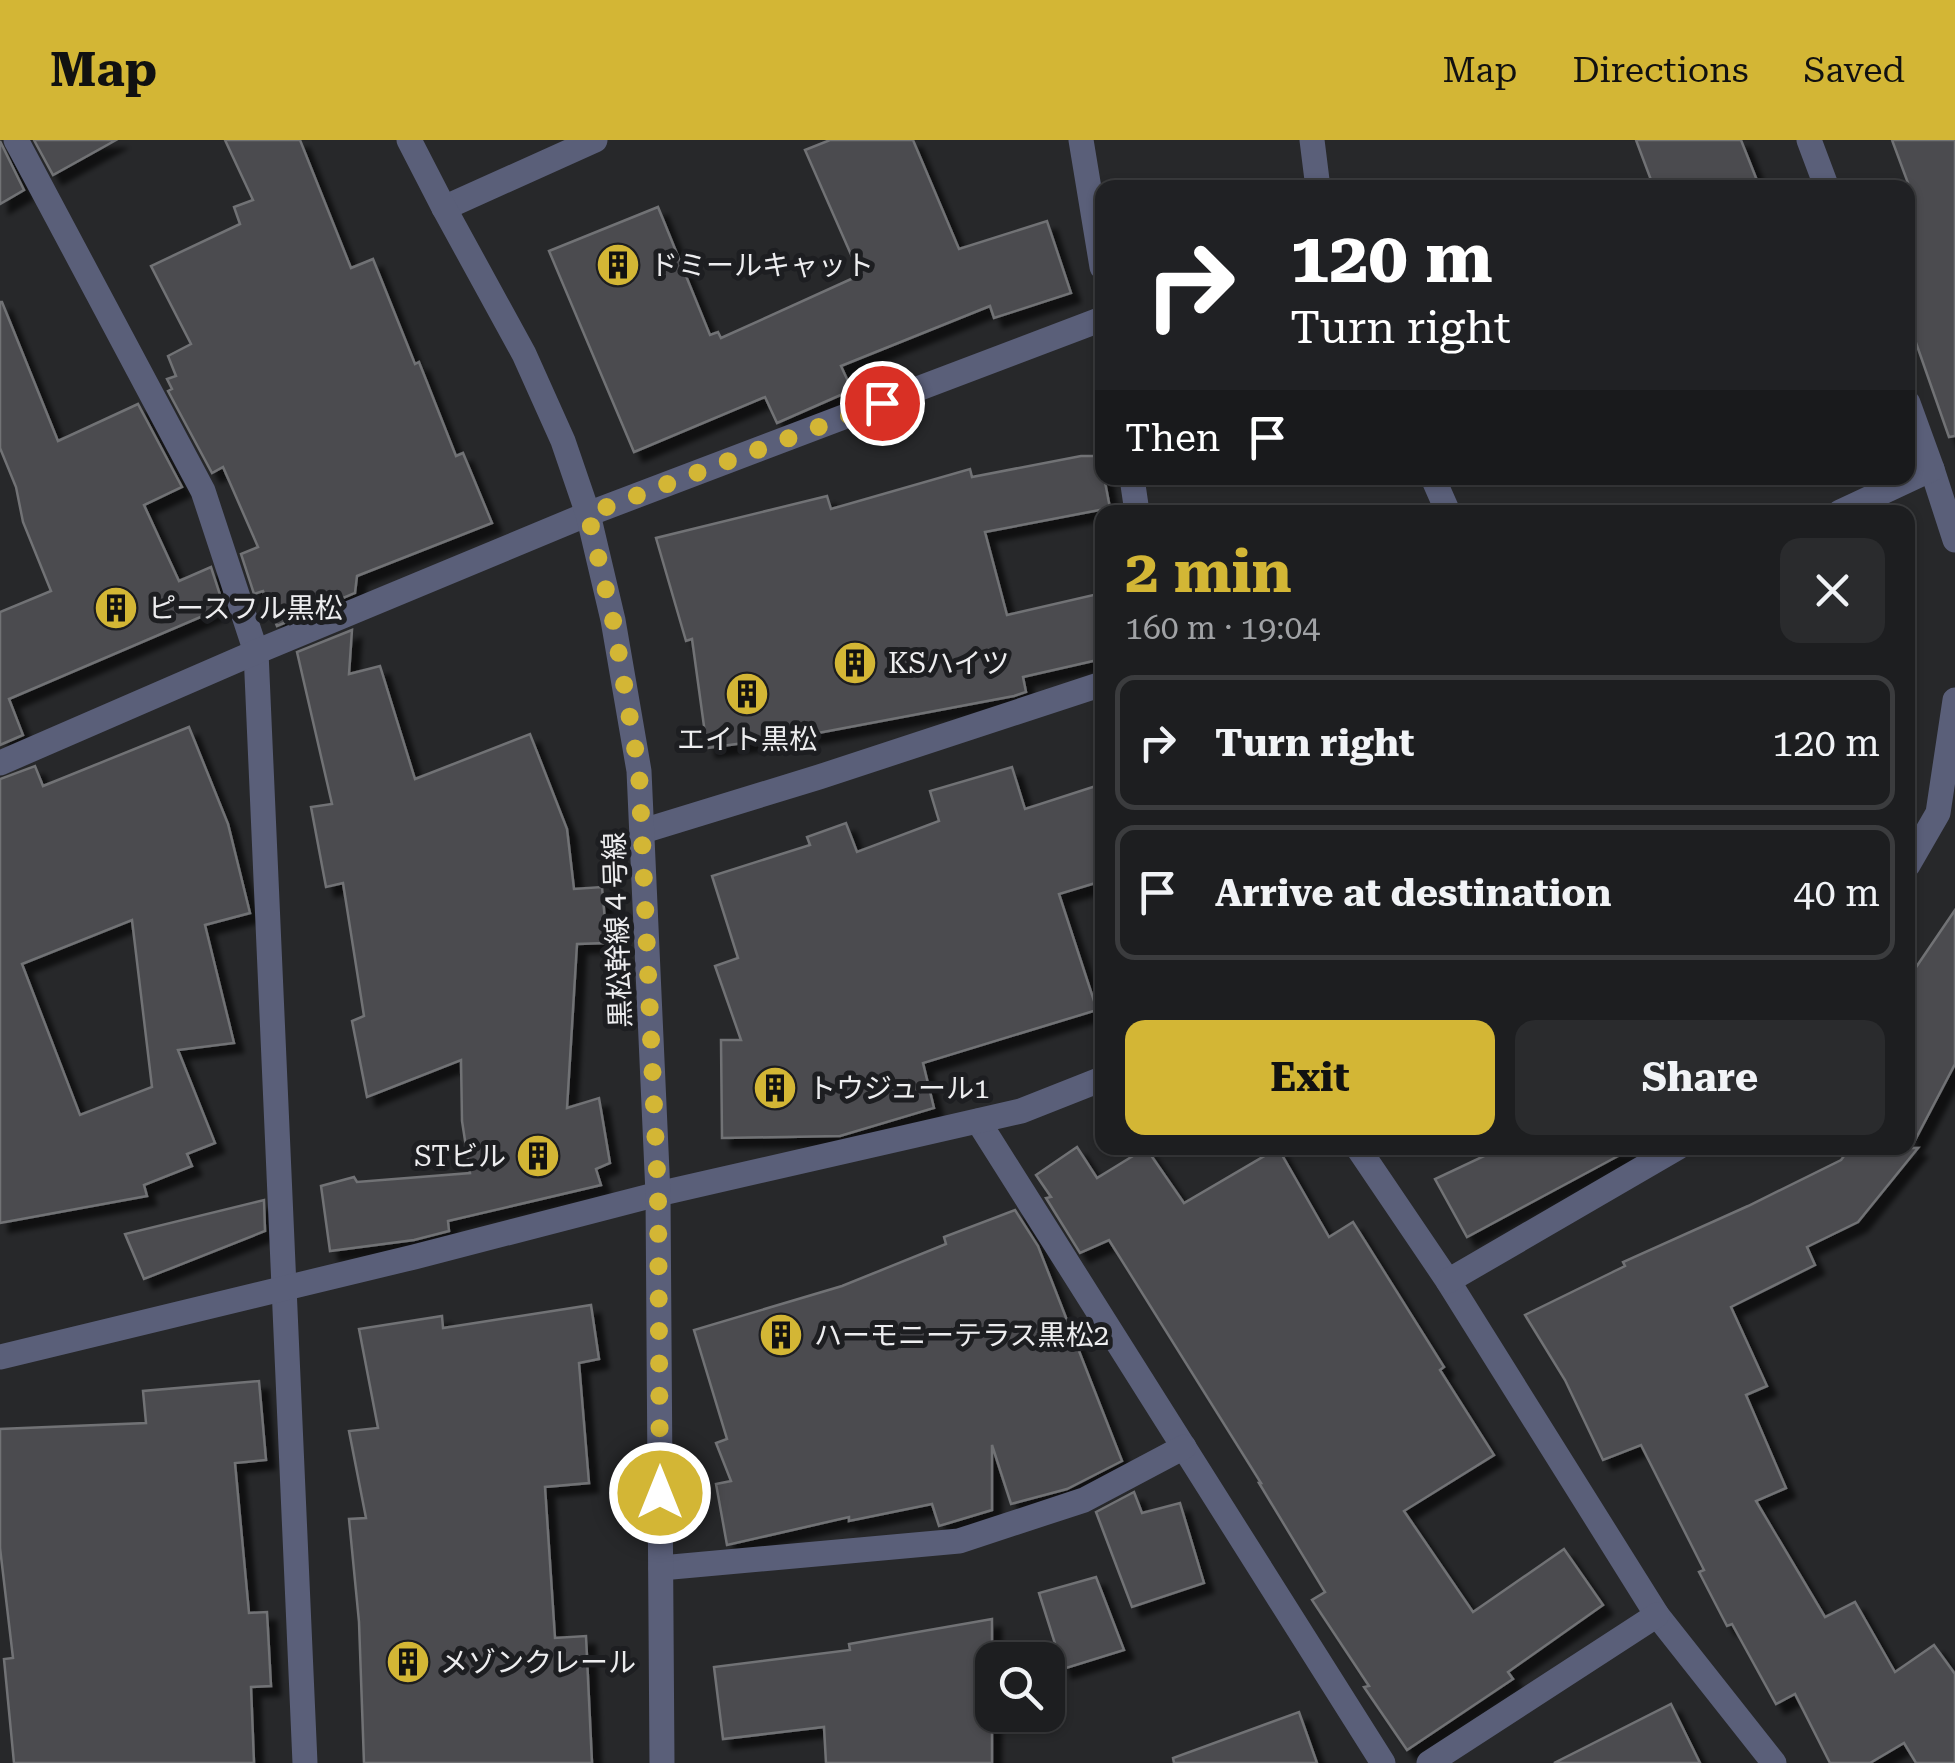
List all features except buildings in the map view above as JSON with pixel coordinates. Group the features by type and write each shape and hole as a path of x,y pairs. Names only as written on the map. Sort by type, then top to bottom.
{"street":[{"path":"16,140 203,491 256,652 305,1763"},
{"name":"黒松幹線４号線","path":"409,140 524,354 563,441 588,514 613,620 639,771 658,1194 662,1763"},
{"path":"444,208 595,140"},
{"path":"1081,140 1095,225"},
{"path":"1312,140 1317,180"},
{"path":"1809,140 1824,180"},
{"path":"0,762 588,514 1095,323"},
{"path":"1915,423 1955,540"},
{"path":"1915,477 1932,469"},
{"path":"1855,505 1898,485"},
{"path":"643,831 1095,686"},
{"path":"1915,852 1938,812 1955,700"},
{"path":"0,1357 658,1194 978,1121 1095,1083"},
{"path":"978,1121 1384,1763"},
{"path":"1363,1155 1448,1280 1658,1615 1774,1763"},
{"path":"1448,1280 1665,1155"},
{"path":"661,1568 959,1541 1084,1500 1184,1447"},
{"path":"1429,1763 1658,1615"}],"place":[{"name":"ドミールキャット","path":"618,265"},
{"name":"ピースフル黒松","path":"116,608"},
{"name":"KSハイツ","path":"855,663"},
{"name":"エイト黒松","path":"747,694"},
{"name":"トウジュール1","path":"775,1088"},
{"name":"STビル","path":"538,1156"},
{"name":"ハーモニーテラス黒松2","path":"781,1335"},
{"name":"メゾンクレール","path":"408,1662"}],"route":[{"path":"660,1493 658,1194 639,771 613,620 588,514 882,403"}]}
